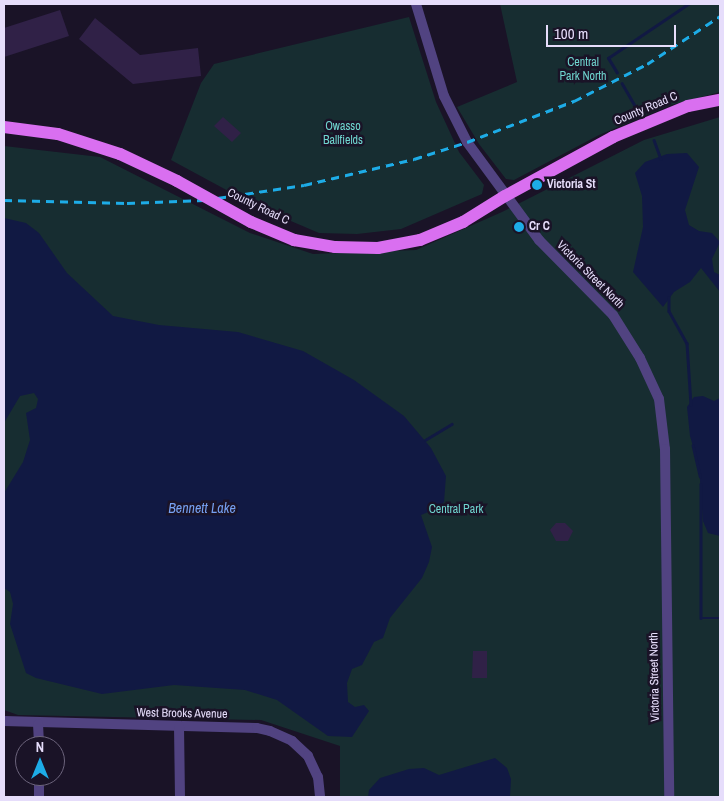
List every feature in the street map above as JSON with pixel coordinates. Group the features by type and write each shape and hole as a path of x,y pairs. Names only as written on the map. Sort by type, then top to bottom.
{"main road":[{"name":"County Road C","path":"4,127 58,134 120,154 177,180 251,222 294,240 335,247 378,248 439,233 504,196 654,119 688,106 720,100"}],"street":[{"name":"Victoria Street North","path":"416,4 427,46 452,115 504,196 556,260 613,315 629,337 659,399 665,449 669,797"},
{"name":"West Brooks Avenue","path":"4,721 38,724 257,728 282,736 301,748 311,761 318,777 320,797"},
{"path":"38,724 38,736"},
{"path":"179,726 180,797"}],"green space":[{"name":"Central Park North","path":"500,4 720,4 720,92 671,105 599,135 514,180 506,179 479,144 457,107 517,82"},
{"name":"Owasso Ballfields","path":"409,17 436,102 459,152 484,185 482,194 401,229 357,234 319,233 258,207 171,160 201,83 214,64"},
{"name":"Central Park","path":"720,117 720,797 340,797 340,746 261,720 18,715 4,710 4,146 100,157 250,233 313,254 416,250 502,212 644,140"}],"water":[{"path":"687,153 699,167 685,210 689,225 699,231 712,233 720,242 712,259 714,272 720,275 720,292 701,268 690,282 674,292 663,307 633,272 643,227 642,196 635,173 645,162 667,154"},
{"name":"Bennett Lake","path":"4,218 26,223 39,233 67,273 113,316 159,325 238,332 303,351 354,380 404,416 431,448 446,476 444,502 438,508 421,515 432,547 429,562 422,578 390,618 383,638 374,642 362,665 352,669 347,683 348,702 355,707 364,705 369,711 352,737 328,736 277,700 245,690 174,685 102,694 36,678 26,673 10,624 13,604 10,592 4,588 4,493 23,462 30,440 26,413 36,408 38,399 34,393 20,396 4,423"},
{"path":"703,396 714,401 720,398 720,536 708,533 703,521 699,467 690,436 687,407 694,397"},
{"path":"495,758 507,768 511,779 510,797 368,797 369,790 380,778 409,769 424,768 439,775"}],"building":[{"path":"60,10 69,36 4,57 4,28"},
{"path":"95,18 140,55 198,48 201,76 133,84 79,39"},
{"path":"223,117 241,133 232,142 214,126"},
{"path":"556,523 565,523 573,531 568,541 556,541 550,530"},
{"path":"473,651 487,651 487,678 472,678"}],"waterway":[{"path":"617,73 608,58 688,4"},
{"path":"622,83 641,116"},
{"path":"654,140 661,159"},
{"path":"669,297 669,311 687,343 691,405"},
{"path":"425,440 452,424"},
{"path":"693,445 700,476"},
{"path":"701,484 701,618 720,618"}],"railway":[{"path":"4,200 127,203 204,200 304,185 414,159 467,142 574,101 647,64 720,16"}],"place":[{"name":"Victoria St","path":"537,185"},
{"name":"Cr C","path":"519,227"}]}
